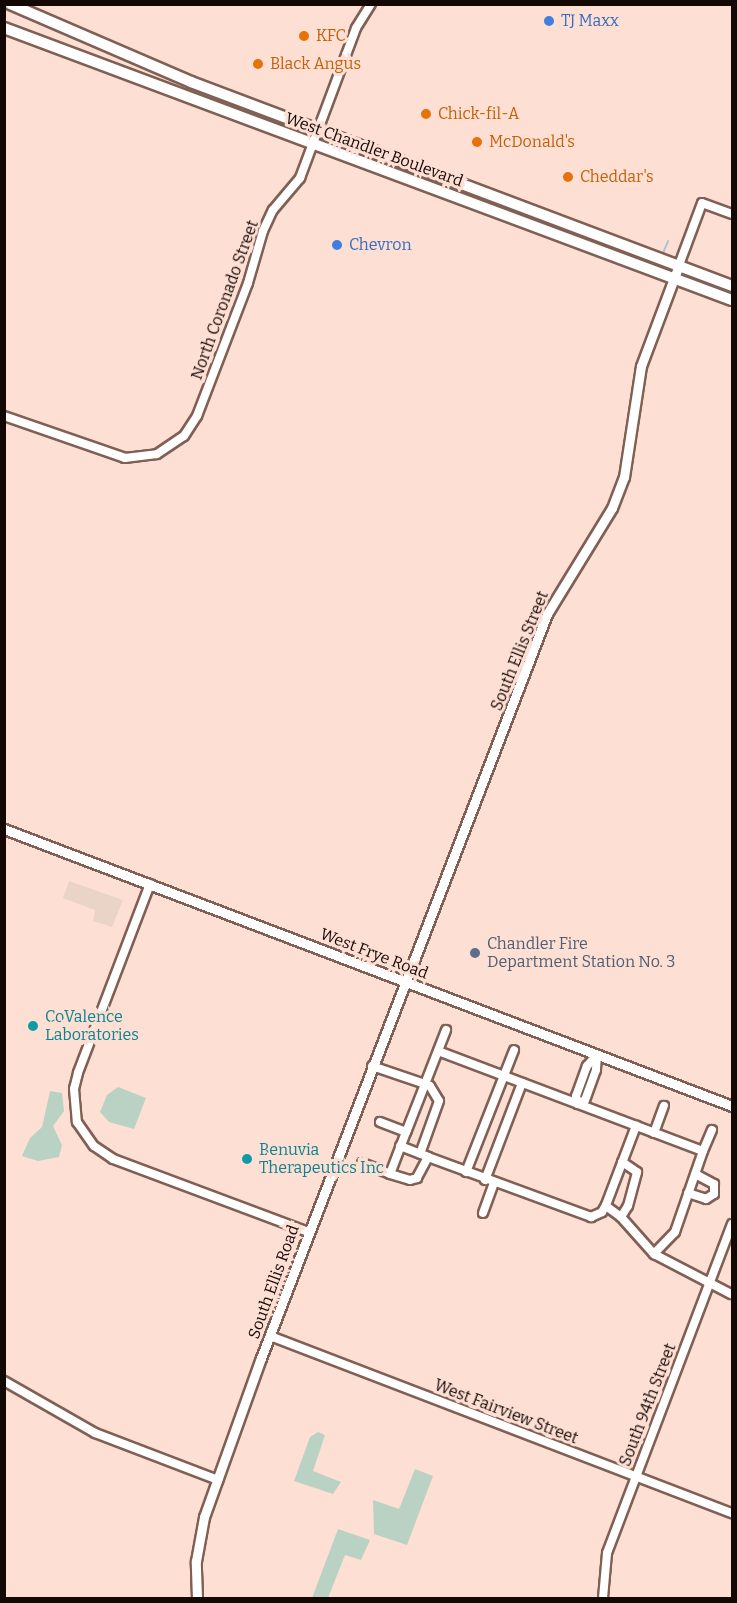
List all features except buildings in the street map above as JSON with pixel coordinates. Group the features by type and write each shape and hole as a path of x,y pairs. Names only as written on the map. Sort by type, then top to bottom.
{"main road":[{"name":"West Chandler Boulevard","path":"10,4 179,77 732,285"},
{"name":"West Chandler Boulevard","path":"4,28 732,300"},
{"path":"441,191 454,190 483,199 493,196"}],"street":[{"name":"North Coronado Street","path":"4,416 112,456 146,458 173,446 194,423 248,283 263,231 273,210 300,177 356,28 371,4"},
{"path":"679,265 702,203 732,214"},
{"name":"South Ellis Street","path":"405,982 547,614 612,508 631,443 641,366 679,265"},
{"name":"West Frye Road","path":"4,829 732,1106"},
{"path":"150,884 78,1073 74,1089 77,1122 94,1146 113,1159 308,1232"},
{"name":"South Ellis Road","path":"197,1599 198,1546 218,1480 308,1232 405,982"},
{"path":"390,1174 446,1030"},
{"path":"438,1050 703,1151"},
{"path":"466,1172 514,1050"},
{"path":"578,1104 576,1096 587,1066 597,1054"},
{"path":"362,1163 410,1180 417,1178 439,1101 435,1090 425,1084 372,1066"},
{"path":"485,1180 522,1083"},
{"path":"654,1133 664,1106"},
{"path":"380,1122 406,1132"},
{"path":"400,1146 485,1180 591,1217 597,1216 606,1206 636,1126"},
{"path":"654,1254 675,1232 712,1130"},
{"path":"621,1217 638,1175 635,1169 622,1162"},
{"path":"688,1193 706,1199 714,1194 714,1184 695,1174"},
{"path":"483,1213 494,1183"},
{"path":"606,1206 621,1217 654,1254 708,1285 731,1293"},
{"name":"South 94th Street","path":"603,1599 607,1553 732,1224"},
{"name":"West Fairview Street","path":"270,1336 732,1513"},
{"path":"4,1381 95,1433 218,1480"}],"shaded area":[{"path":"69,881 123,900 112,927 93,921 95,910 63,898"}],"green space":[{"path":"118,1087 146,1098 134,1129 109,1122 100,1112 107,1095"},
{"path":"50,1091 62,1093 64,1111 53,1126 62,1145 59,1157 38,1161 22,1156 30,1138 42,1127"},
{"path":"318,1432 325,1435 313,1471 341,1482 333,1494 294,1481 310,1437"},
{"path":"415,1469 433,1476 407,1545 374,1534 373,1500 399,1509"},
{"path":"338,1529 370,1540 361,1560 345,1555 328,1598 312,1598"}],"waterway":[{"path":"663,253 668,241"}],"place":[{"name":"TJ Maxx","path":"549,21"},
{"name":"KFC","path":"304,36"},
{"name":"Black Angus","path":"258,64"},
{"name":"Chick-fil-A","path":"426,114"},
{"name":"McDonald's","path":"477,142"},
{"name":"Cheddar's","path":"568,177"},
{"name":"Chevron","path":"337,245"},
{"name":"Chandler Fire Department Station No. 3","path":"475,953"},
{"name":"CoValence Laboratories","path":"33,1026"},
{"name":"Benuvia Therapeutics Inc","path":"247,1159"}]}
